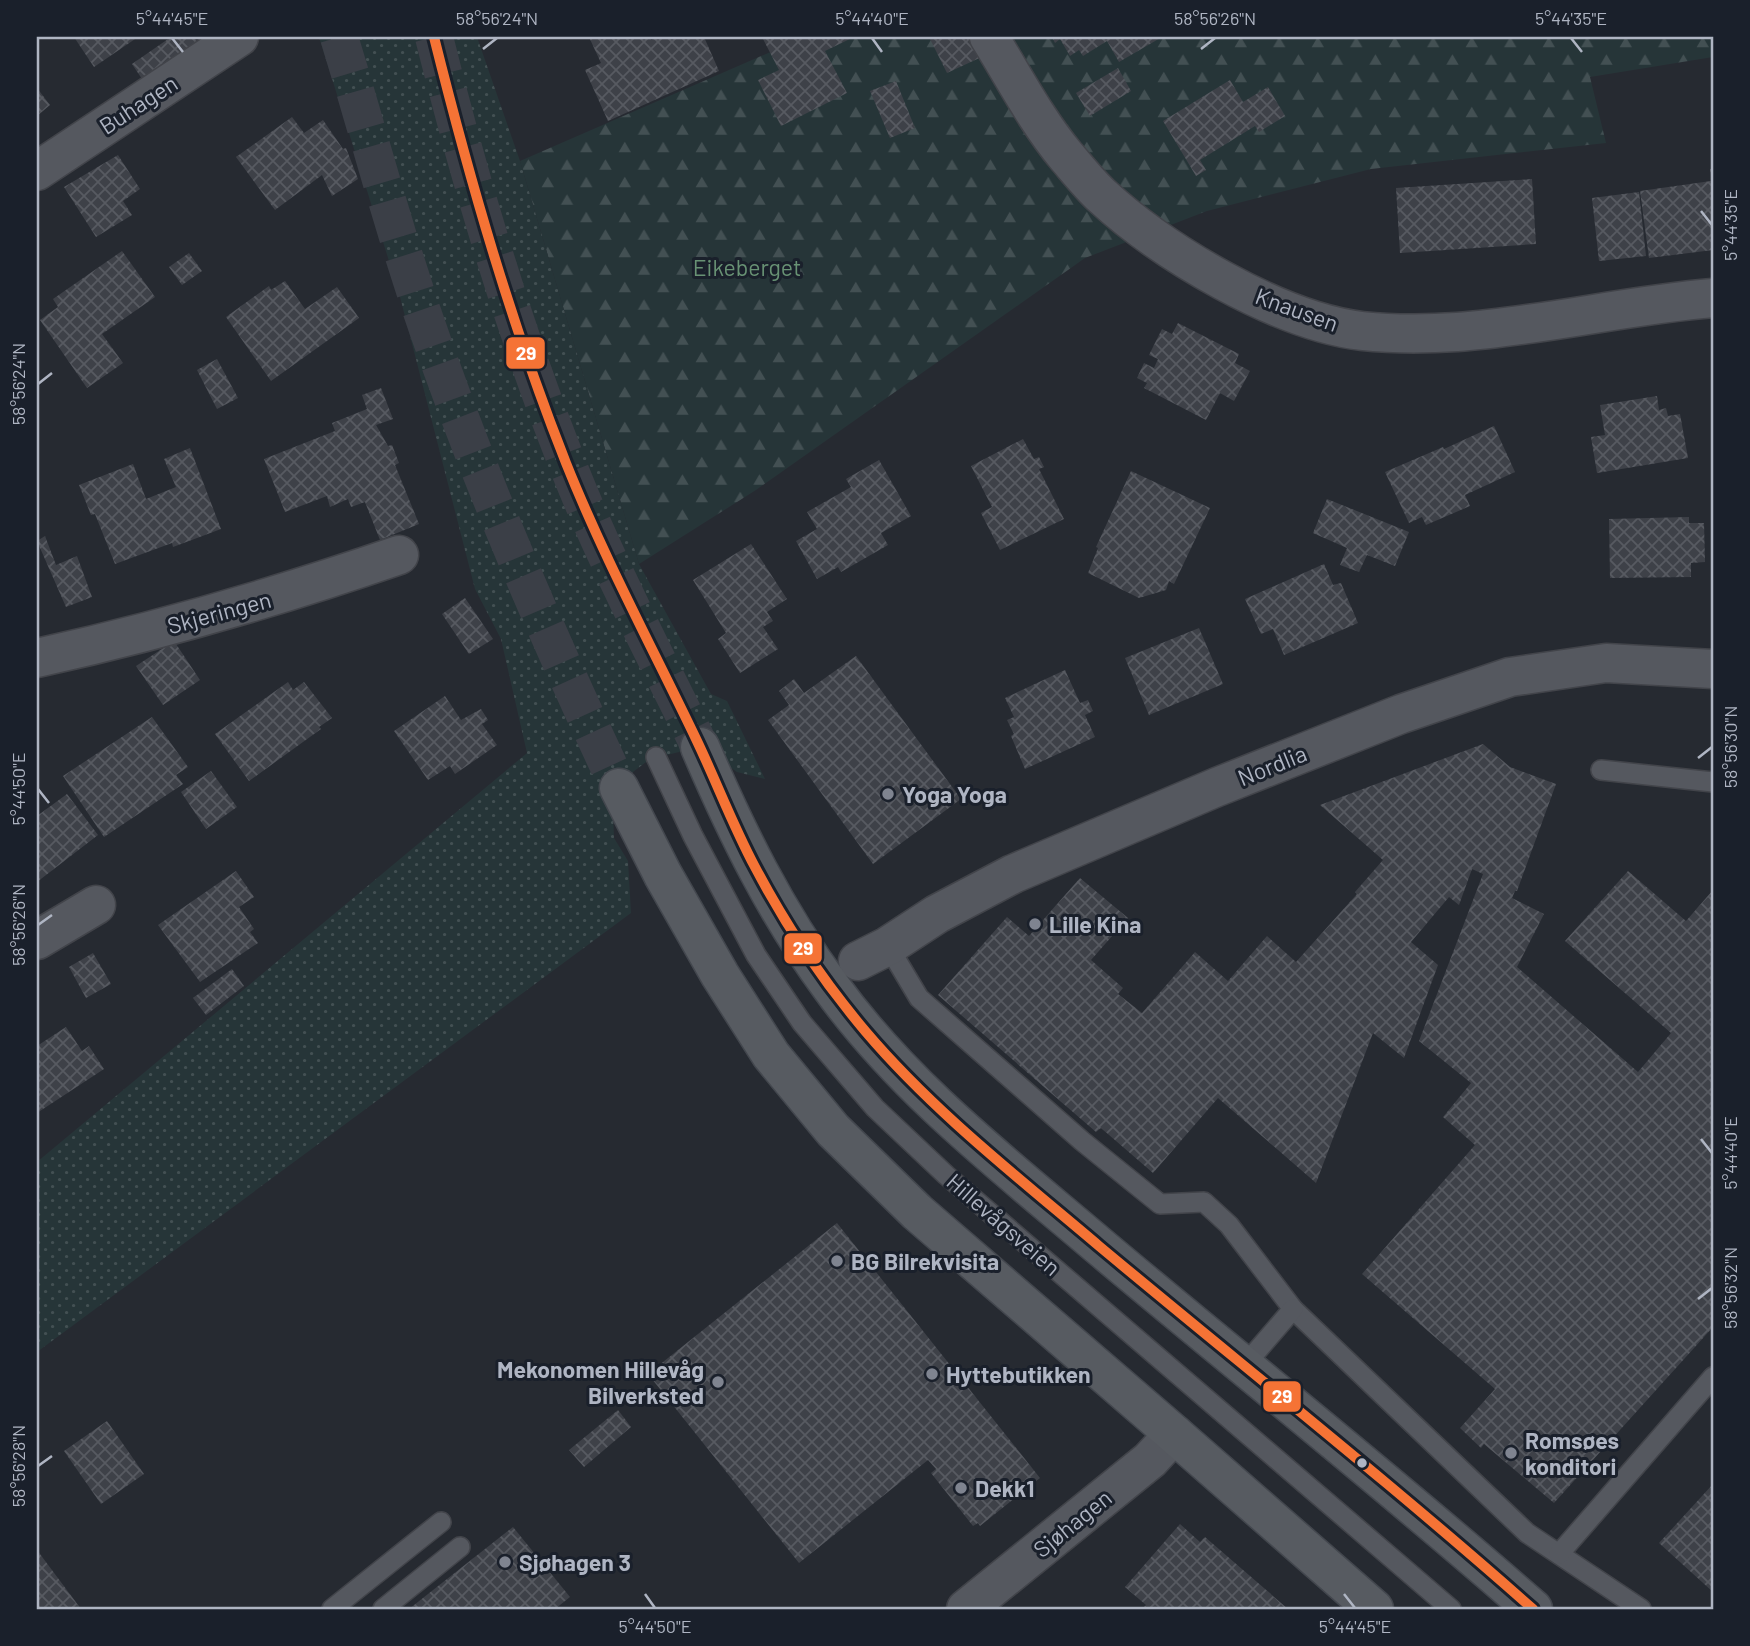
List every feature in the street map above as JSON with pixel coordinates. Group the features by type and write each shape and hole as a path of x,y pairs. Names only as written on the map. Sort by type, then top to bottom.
{"main road":[{"name":"Hillevågsveien","path":"700,747 756,869 790,929 868,1035 972,1138 1533,1609"},
{"name":"Hillevågsveien","path":"619,788 663,875 720,975 771,1055 833,1130 917,1212 1374,1609"}],"street":[{"name":"Buhagen","path":"37,171 239,37"},
{"name":"Knausen","path":"989,37 1044,127 1101,195 1147,232 1195,263 1270,303 1316,320 1361,331 1454,332 1713,298"},
{"name":"Skjeringen","path":"37,658 105,643 285,594 399,555"},
{"name":"Nordlia","path":"873,953 937,914 1013,874 1217,787 1401,714 1510,677 1606,663 1713,669"},
{"path":"37,940 96,905"},
{"name":"Sjøhagen","path":"966,1609 1150,1460 1174,1434"}],"lane":[{"name":"Hillevågsveien","path":"656,757 693,836 755,955 802,1023 875,1108 946,1175 1451,1609"},
{"path":"1601,770 1713,782"},
{"path":"873,953 919,998 1082,1141 1160,1204 1205,1202 1229,1225 1293,1309 1527,1533 1641,1609"},
{"path":"1243,1367 1293,1309"},
{"path":"1559,1554 1713,1377"},
{"path":"332,1609 441,1522"},
{"path":"383,1609 460,1547"}],"green space":[{"path":"319,37 477,37 520,161 639,564 711,694 727,701 765,779 737,772 700,747 650,759 633,772 619,788 613,812 614,838 628,861 631,913 37,1352 37,1162 527,753 501,639 475,589 399,293"},
{"name":"Eikeberget","path":"805,37 1713,37 1713,57 1590,77 1606,143 1371,169 1207,211 1085,258 756,490 639,564 520,161"}],"building":[{"path":"74,37 138,37 94,67"},
{"path":"171,37 194,37 199,44 144,82 132,64"},
{"path":"589,37 650,37 651,40 659,37 704,37 719,71 608,121 585,70 601,63"},
{"path":"762,37 854,37 825,51 847,93 781,126 758,80 779,70"},
{"path":"929,37 977,37 986,55 947,73"},
{"path":"1052,37 1162,37 1119,62 1107,41 1083,56 1079,50 1070,56 1060,39 1055,43"},
{"path":"1118,68 1131,91 1090,116 1076,93"},
{"path":"1230,80 1243,102 1268,87 1285,116 1259,132 1255,126 1200,160 1206,170 1196,176 1163,121"},
{"path":"896,81 915,128 890,138 870,91"},
{"path":"37,88 50,105 37,116"},
{"path":"292,117 304,133 323,120 343,149 346,148 358,179 332,196 322,175 275,210 236,157"},
{"path":"118,155 140,189 123,201 132,215 96,237 64,187"},
{"path":"1713,168 1713,250 1649,258 1640,191 1711,181 1710,169"},
{"path":"1532,179 1536,244 1400,253 1396,188"},
{"path":"1639,192 1646,256 1599,261 1592,198"},
{"path":"122,251 155,297 102,334 123,363 87,388 40,320 58,307 53,299"},
{"path":"189,253 202,271 182,285 169,267"},
{"path":"285,281 305,309 337,287 359,318 271,381 226,317 269,286 271,290"},
{"path":"1178,323 1239,354 1235,363 1250,371 1234,401 1220,393 1206,420 1144,388 1147,383 1137,378 1144,363 1154,368 1158,359 1149,355 1162,329 1172,334"},
{"path":"217,359 238,398 217,409 197,370"},
{"path":"381,388 393,419 376,425 388,446 392,445 399,463 395,465 419,524 380,540 365,502 351,507 348,499 330,507 327,496 285,512 264,459 335,431 332,423 367,409 362,395"},
{"path":"1657,396 1659,410 1666,408 1668,416 1680,414 1688,458 1597,473 1591,437 1605,435 1600,405"},
{"path":"1494,426 1515,472 1465,495 1470,506 1426,525 1422,517 1409,523 1385,472"},
{"path":"1023,439 1034,459 1039,457 1044,467 1039,469 1064,519 1000,550 981,513 992,507 971,466"},
{"path":"190,448 221,529 115,564 95,514 91,515 79,485 133,464 146,499 176,487 164,459"},
{"path":"879,460 911,516 881,533 888,545 841,572 838,567 817,579 796,541 817,529 807,512 851,487 846,479"},
{"path":"1131,471 1210,508 1174,584 1169,581 1166,590 1139,598 1088,573 1098,548 1096,547"},
{"path":"1327,499 1409,532 1395,566 1367,555 1359,572 1340,565 1347,548 1313,533"},
{"path":"1689,517 1689,523 1704,523 1705,562 1691,563 1691,577 1610,578 1609,519"},
{"path":"45,536 56,565 77,556 92,597 66,607 37,541"},
{"path":"751,544 787,599 767,612 773,621 763,627 778,649 740,673 718,639 726,633 693,580"},
{"path":"1324,564 1333,585 1341,583 1358,623 1284,655 1273,629 1261,634 1245,599"},
{"path":"465,598 493,639 469,654 442,614"},
{"path":"1199,628 1223,684 1149,715 1125,658"},
{"path":"174,641 200,680 163,705 136,666"},
{"path":"856,656 961,799 873,864 768,720 789,705 779,691 794,679 804,693"},
{"path":"1065,670 1080,703 1088,700 1093,711 1085,715 1095,737 1025,769 1011,736 1014,734 1007,720 1014,717 1005,698"},
{"path":"288,682 293,690 304,682 332,718 319,727 321,729 249,781 215,734"},
{"path":"445,696 461,720 481,709 488,720 482,724 497,745 455,774 450,766 428,780 394,731"},
{"path":"152,717 188,767 176,775 183,784 104,837 63,776"},
{"path":"1483,744 1510,767 1556,784 1517,891 1512,898 1544,914 1517,967 1638,1072 1671,1033 1565,941 1628,871 1686,921 1713,890 1713,1327 1554,1503 1484,1444 1481,1448 1460,1428 1495,1389 1362,1274 1475,1145 1443,1117 1471,1083 1419,1041 1483,874 1472,869 1459,905 1449,897 1411,942 1438,965 1404,1058 1373,1033 1316,1183 1218,1098 1153,1173 1101,1128 1096,1132 938,995 1007,917 1029,936 1080,878 1128,918 1091,960 1123,988 1118,994 1142,1013 1195,952 1228,981 1267,936 1296,962 1357,894 1355,892 1383,860 1320,805"},
{"path":"211,771 237,807 206,829 181,792"},
{"path":"67,794 98,835 37,882 37,816"},
{"path":"236,871 254,897 239,907 254,929 250,932 258,943 200,982 158,925"},
{"path":"93,953 111,984 86,998 69,967"},
{"path":"232,969 244,986 206,1015 193,998"},
{"path":"66,1027 82,1051 89,1046 104,1069 37,1113 37,1046"},
{"path":"837,1223 1040,1478 980,1526 978,1523 973,1526 931,1473 936,1469 928,1460 799,1563 648,1374"},
{"path":"618,1410 631,1427 584,1467 569,1450"},
{"path":"107,1421 144,1474 101,1504 64,1451"},
{"path":"1713,1484 1713,1592 1659,1543"},
{"path":"1180,1524 1200,1542 1205,1537 1288,1609 1142,1609 1146,1605 1125,1587"},
{"name":"Sjøhagen 3","path":"513,1527 570,1597 555,1609 409,1609"},
{"path":"37,1550 81,1609 37,1609"}],"tunnel":[{"path":"339,37 405,259 450,390 518,563 619,788"},
{"path":"434,37 493,252 547,411 597,535 700,747"}],"transit line":[{"name":"29","path":"434,37 493,252 527,358 566,463 747,852 792,932 820,973 850,1013 892,1061 978,1144 1372,1471 1533,1609"}],"place":[{"name":"Yoga Yoga","path":"888,794"},
{"name":"Lille Kina","path":"1035,924"},
{"name":"BG Bilrekvisita","path":"837,1261"},
{"name":"Hyttebutikken","path":"932,1374"},
{"name":"Mekonomen Hillevåg Bilverksted","path":"718,1382"},
{"name":"Romsøes konditori","path":"1511,1453"},
{"name":"Dekk1","path":"961,1488"},
{"name":"Sjøhagen 3","path":"505,1562"}]}
